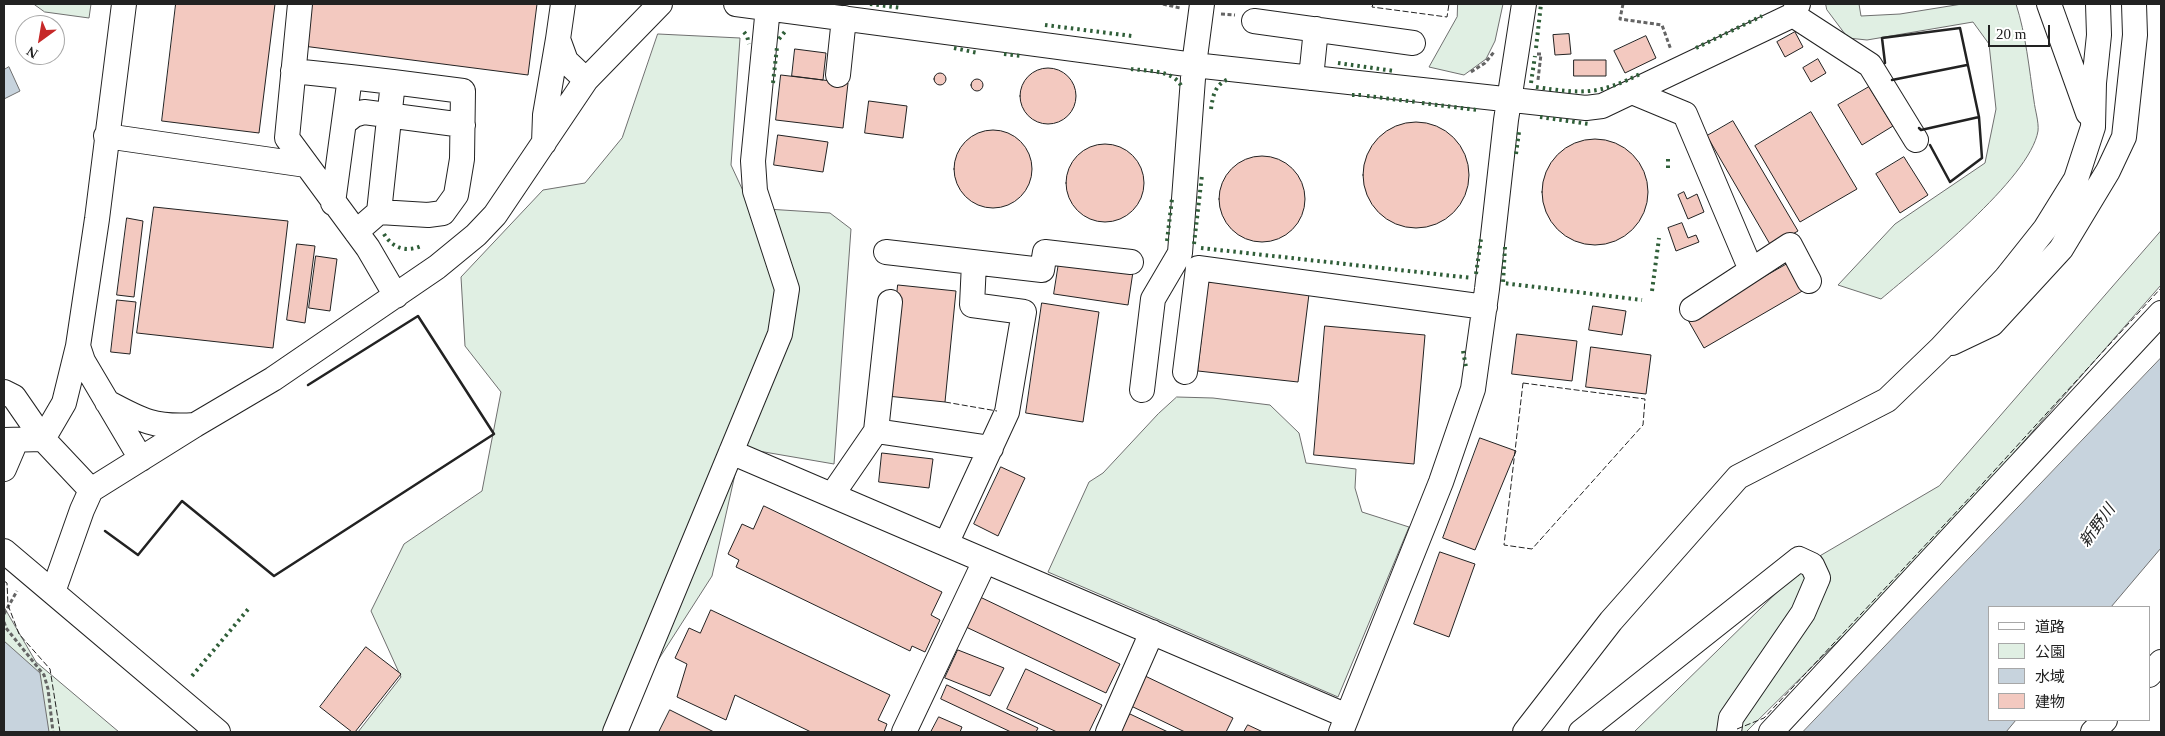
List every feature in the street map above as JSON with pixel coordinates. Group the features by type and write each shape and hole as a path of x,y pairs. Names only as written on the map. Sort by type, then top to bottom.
{"street":[{"path":"43,439 64,403 78,346 97,218 124,4"},
{"path":"300,4 287,138 333,203 368,248 396,296"},
{"path":"544,143 545,115 563,4"},
{"path":"53,592 91,490 195,425 274,379 437,267 476,235 495,215 586,80 660,4"},
{"path":"736,4 1194,65 1586,108 1602,106 1632,92 1796,9 1870,65 1916,140"},
{"path":"1142,390 1153,299 1180,253 1194,65 1202,4"},
{"path":"731,452 1152,632 1344,724 1441,482 1473,389 1485,308 1506,120 1524,4"},
{"path":"2049,4 2093,127"},
{"path":"1525,732 1611,621 1738,477 1887,400 1941,348 2006,278 2046,229 2076,179 2093,127 2094,82 2099,35 2098,4"},
{"path":"1941,348 1992,324 2061,249 2108,171 2124,138 2135,35 2134,4"},
{"path":"615,732 780,334 787,289 755,191 753,168 768,7"},
{"path":"838,75 844,18"},
{"path":"1254,21 1413,42"},
{"path":"1310,78 1316,29"},
{"path":"558,39 566,61 586,80"},
{"path":"293,71 463,91 462,160 456,196 444,213 428,215 379,212"},
{"path":"333,203 350,77"},
{"path":"356,232 379,212 393,82"},
{"path":"1632,92 1685,114 1752,270"},
{"path":"344,123 354,115 364,112 463,125"},
{"path":"106,136 306,164"},
{"path":"1692,309 1790,245 1809,281"},
{"path":"886,252 1042,270 1045,252 1132,262"},
{"path":"946,544 1007,412 1024,312 972,305 974,263"},
{"path":"1185,372 1198,268 1485,308"},
{"path":"832,495 876,430 890,302"},
{"path":"1771,732 2161,313"},
{"path":"78,346 83,361 140,459"},
{"path":"4,392 14,397 43,439 91,490"},
{"path":"107,402 138,419 157,425 195,425"},
{"path":"876,430 991,448"},
{"path":"4,468 10,440 43,439"},
{"path":"4,550 88,624 206,720 218,732"},
{"path":"1581,732 1799,559 1812,566 1818,578 1803,613 1730,718 1729,732"},
{"path":"904,732 985,561"},
{"path":"1108,732 1152,632"},
{"path":"2150,673 2161,662"},
{"path":"2093,732 2104,721"}],"path":[{"path":"1623,4 1620,19 1662,25 1678,69"},
{"path":"4,614 8,605"},
{"path":"4,622 6,628 44,675 48,689 53,732"}],"green space":[{"path":"34,4 91,4 89,18 45,12"},
{"path":"1458,4 1503,4 1495,41 1486,59 1464,75 1429,67 1457,17"},
{"path":"1826,4 1859,4 1861,16 1900,14 1962,4 2016,4 2025,40 2038,127 2031,151 2016,173 1971,221 1881,299 1838,285 1895,224 1985,163 1996,109 1989,44 1973,22 1867,40 1848,38 1827,10"},
{"path":"658,34 740,38 731,165 751,208 830,213 851,229 834,464 741,448 712,576 612,732 358,732 401,677 371,611 404,544 482,491 501,392 465,346 461,277 543,190 585,183 622,138"},
{"path":"2161,231 2161,285 1920,560 1746,732 1634,732 1806,564 1939,486"},
{"path":"1177,397 1213,398 1270,405 1299,433 1306,463 1356,469 1355,488 1362,512 1409,527 1338,697 1048,572 1089,482 1103,473 1158,414"},
{"path":"4,607 36,662 119,732 4,732"}],"water":[{"path":"9,67 20,91 4,99 4,70"},
{"name":"新野川","path":"2161,358 2161,548 2112,606 1988,606 1988,721 2015,721 2006,732 1803,732"},
{"path":"4,641 40,673 49,732 4,732"}],"building":[{"path":"176,4 275,4 259,133 162,121"},
{"path":"308,4 537,4 528,75 303,46"},
{"path":"1795,32 1803,47 1785,57 1777,42"},
{"path":"1569,34 1571,54 1555,55 1553,35"},
{"path":"1646,36 1656,58 1625,73 1614,51"},
{"path":"795,49 826,53 823,80 792,76"},
{"path":"1818,59 1826,73 1811,82 1803,68"},
{"path":"1574,60 1606,60 1606,76 1574,76"},
{"path":"1048,68 1059,70 1068,76 1074,85 1076,96 1074,107 1068,116 1059,122 1048,124 1037,122 1028,116 1022,107 1020,96 1022,85 1028,76 1037,70"},
{"path":"938,73 942,73 946,79 942,85 938,85 934,81 934,77"},
{"path":"781,75 848,83 843,128 776,120"},
{"path":"975,79 979,79 983,85 979,91 975,91 971,87 971,83"},
{"path":"1869,87 1893,126 1862,145 1838,105"},
{"path":"869,101 907,106 903,138 865,133"},
{"path":"1811,112 1857,189 1800,222 1755,146"},
{"path":"1733,121 1798,231 1771,246 1707,136"},
{"path":"1416,122 1436,126 1454,137 1465,155 1469,175 1465,195 1454,213 1436,224 1416,228 1396,224 1378,213 1367,195 1363,175 1367,155 1378,137 1396,126"},
{"path":"993,130 1008,133 1020,142 1029,154 1032,169 1029,184 1020,196 1008,205 993,208 978,205 966,196 957,184 954,169 957,154 966,142 978,133"},
{"path":"778,135 828,142 823,172 774,165"},
{"path":"1595,139 1615,143 1633,154 1644,172 1648,192 1644,212 1633,230 1615,241 1595,245 1575,241 1557,230 1546,212 1542,192 1546,172 1557,154 1575,143"},
{"path":"1105,144 1120,147 1132,156 1141,168 1144,183 1141,198 1132,210 1120,219 1105,222 1090,219 1078,210 1069,198 1066,183 1069,168 1078,156 1090,147"},
{"path":"1262,156 1279,159 1293,168 1302,182 1305,199 1302,216 1293,230 1279,239 1262,242 1245,239 1231,230 1222,216 1219,199 1222,182 1231,168 1245,159"},
{"path":"1904,157 1928,195 1900,213 1876,174"},
{"path":"1684,192 1687,199 1697,194 1704,212 1688,219 1678,195"},
{"path":"154,207 288,221 273,348 137,333"},
{"path":"127,218 143,221 134,297 117,295"},
{"path":"1682,223 1688,238 1696,235 1699,242 1676,251 1668,228"},
{"path":"297,244 315,246 305,323 287,320"},
{"path":"316,256 337,259 330,311 309,308"},
{"path":"1060,256 1134,265 1128,305 1054,294"},
{"path":"1789,263 1804,290 1704,348 1688,320"},
{"path":"1209,274 1310,286 1298,382 1198,371"},
{"path":"898,285 956,291 945,402 887,396"},
{"path":"117,300 136,302 130,354 111,352"},
{"path":"1042,303 1099,312 1083,422 1026,413"},
{"path":"1593,306 1626,311 1622,335 1589,330"},
{"path":"1325,326 1425,335 1414,464 1314,455"},
{"path":"1517,334 1577,341 1572,381 1512,374"},
{"path":"1591,347 1651,355 1646,394 1586,387"},
{"path":"1480,438 1516,451 1475,550 1443,538"},
{"path":"882,453 933,459 929,488 879,482"},
{"path":"1001,467 1025,478 998,536 974,524"},
{"path":"764,506 942,592 931,615 940,620 925,652 912,646 910,651 736,567 739,560 728,554 742,524 753,529"},
{"path":"1440,552 1475,564 1449,637 1414,624"},
{"path":"980,597 1120,664 1106,693 966,627"},
{"path":"711,610 890,695 878,720 887,724 884,732 811,732 735,695 726,720 677,697 687,664 675,658 689,628 700,633"},
{"path":"366,647 401,674 355,732 352,732 320,707"},
{"path":"958,650 1004,668 990,696 945,678"},
{"path":"1026,669 1102,705 1089,732 1057,732 1007,709"},
{"path":"1143,675 1233,718 1226,732 1185,732 1129,705"},
{"path":"947,685 1038,728 1036,732 1011,732 941,699"},
{"path":"670,710 714,732 659,732"},
{"path":"1130,714 1168,732 1121,732"},
{"path":"939,717 962,727 960,732 931,732"},
{"path":"1248,725 1263,732 1244,732"}],"hedge":[{"path":"870,4 902,8"},
{"path":"1536,48 1541,4"},
{"path":"1696,48 1762,16"},
{"path":"1045,25 1132,36"},
{"path":"779,39 787,29"},
{"path":"744,32 749,44"},
{"path":"773,83 777,47"},
{"path":"954,48 978,53"},
{"path":"1004,54 1022,56"},
{"path":"1531,83 1535,56"},
{"path":"1338,63 1394,71"},
{"path":"1131,69 1160,72 1174,78 1182,88"},
{"path":"1536,87 1566,91 1590,91 1614,85 1642,73"},
{"path":"1211,109 1218,87 1229,79"},
{"path":"1352,95 1361,95"},
{"path":"1367,96 1416,102"},
{"path":"1422,103 1477,110"},
{"path":"1540,117 1589,124"},
{"path":"1516,154 1519,132"},
{"path":"1668,159 1668,168"},
{"path":"1194,244 1202,175"},
{"path":"1167,241 1172,199"},
{"path":"384,234 392,243 401,248 411,249 421,246"},
{"path":"1652,291 1659,238"},
{"path":"1476,274 1481,239"},
{"path":"1505,247 1503,283 1642,300"},
{"path":"1201,248 1472,278"},
{"path":"1463,351 1466,367"},
{"path":"192,676 250,607"}],"fence":[{"path":"1373,4 1372,7 1447,17 1449,4"},
{"path":"1737,729 1764,718 1973,494 2161,288"},
{"path":"1523,383 1645,399 1643,425 1532,549 1504,545 1523,383"},
{"path":"945,402 997,411"},
{"path":"4,581 7,583 8,605 19,634 50,669 60,732"}],"wall":[{"path":"1885,63 1882,38 1960,28 1979,117 1982,158 1950,182 1930,145"},
{"path":"1892,80 1967,65"},
{"path":"1919,128 1921,130 1979,117"},
{"path":"105,531 138,555 182,501 274,576 494,434 418,316 308,385"}]}
